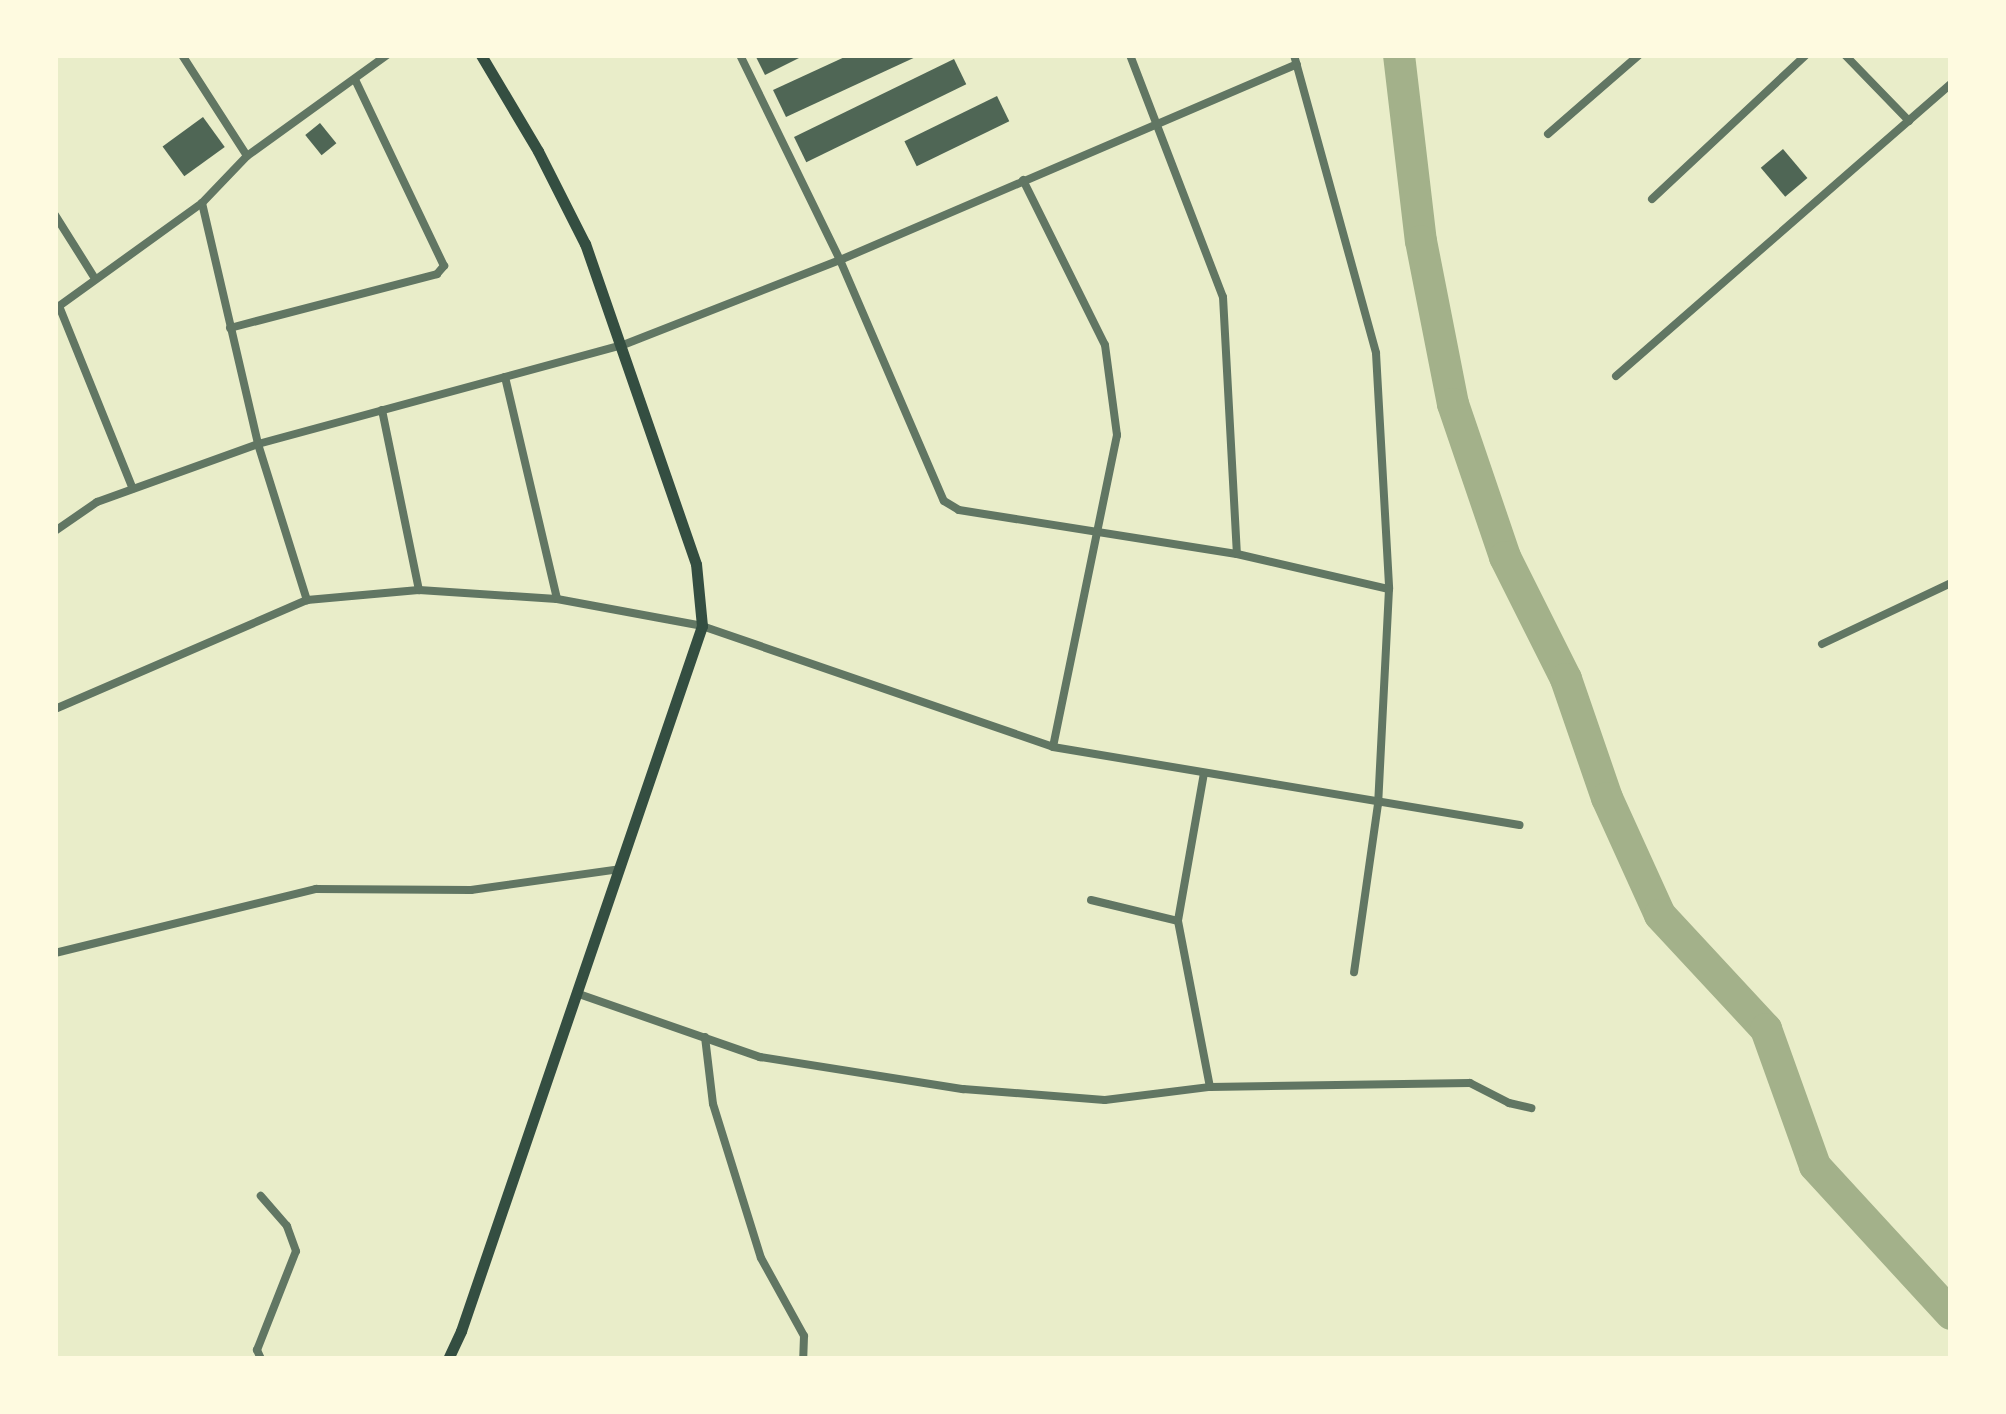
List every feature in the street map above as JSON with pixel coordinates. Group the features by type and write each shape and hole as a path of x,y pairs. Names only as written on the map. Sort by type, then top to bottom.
{"main road":[{"path":"448,1359 702,626 696,564 586,244 538,151 481,55"}],"street":[{"path":"182,55 247,156"},
{"path":"133,489 57,307 202,203 247,156 386,55"},
{"path":"740,55 840,260 944,501 959,510 1237,554 1389,589"},
{"path":"1130,55 1223,297 1237,554"},
{"path":"1548,134 1639,55"},
{"path":"1652,199 1806,55"},
{"path":"1845,55 1908,121"},
{"path":"55,531 97,502 258,444 622,345 840,260 1296,60 1376,354 1389,589 1378,804 1354,972"},
{"path":"230,328 438,274 444,266 355,80"},
{"path":"1616,376 1951,84"},
{"path":"1023,180 1105,345 1117,434 1053,747"},
{"path":"202,203 258,444 307,600"},
{"path":"55,216 94,277"},
{"path":"505,377 557,599"},
{"path":"382,410 419,590"},
{"path":"1822,644 1951,582"},
{"path":"55,697 57,709 307,600 419,590 557,599 702,626 1053,747 1520,826"},
{"path":"1204,774 1178,921 1210,1087"},
{"path":"55,954 316,889 471,890 620,869"},
{"path":"1090,900 1178,921"},
{"path":"576,993 760,1057 963,1089 1105,1100 1210,1087 1470,1083 1531,1108"},
{"path":"705,1037 713,1104 761,1258 804,1336 803,1359"},
{"path":"260,1359 257,1350 296,1251 287,1226 261,1196"}],"building":[{"path":"755,55 805,55 765,75"},
{"path":"849,55 920,55 786,117 773,90"},
{"path":"954,59 966,84 806,162 794,137"},
{"path":"997,96 1009,121 917,166 904,141"},
{"path":"203,117 225,147 184,176 163,146"},
{"path":"320,123 336,143 322,155 305,135"},
{"path":"1783,149 1807,178 1785,197 1761,168"}],"waterway":[{"path":"1399,55 1421,241 1453,404 1505,557 1566,679 1607,798 1660,915 1766,1029 1815,1166 1951,1314"}]}
